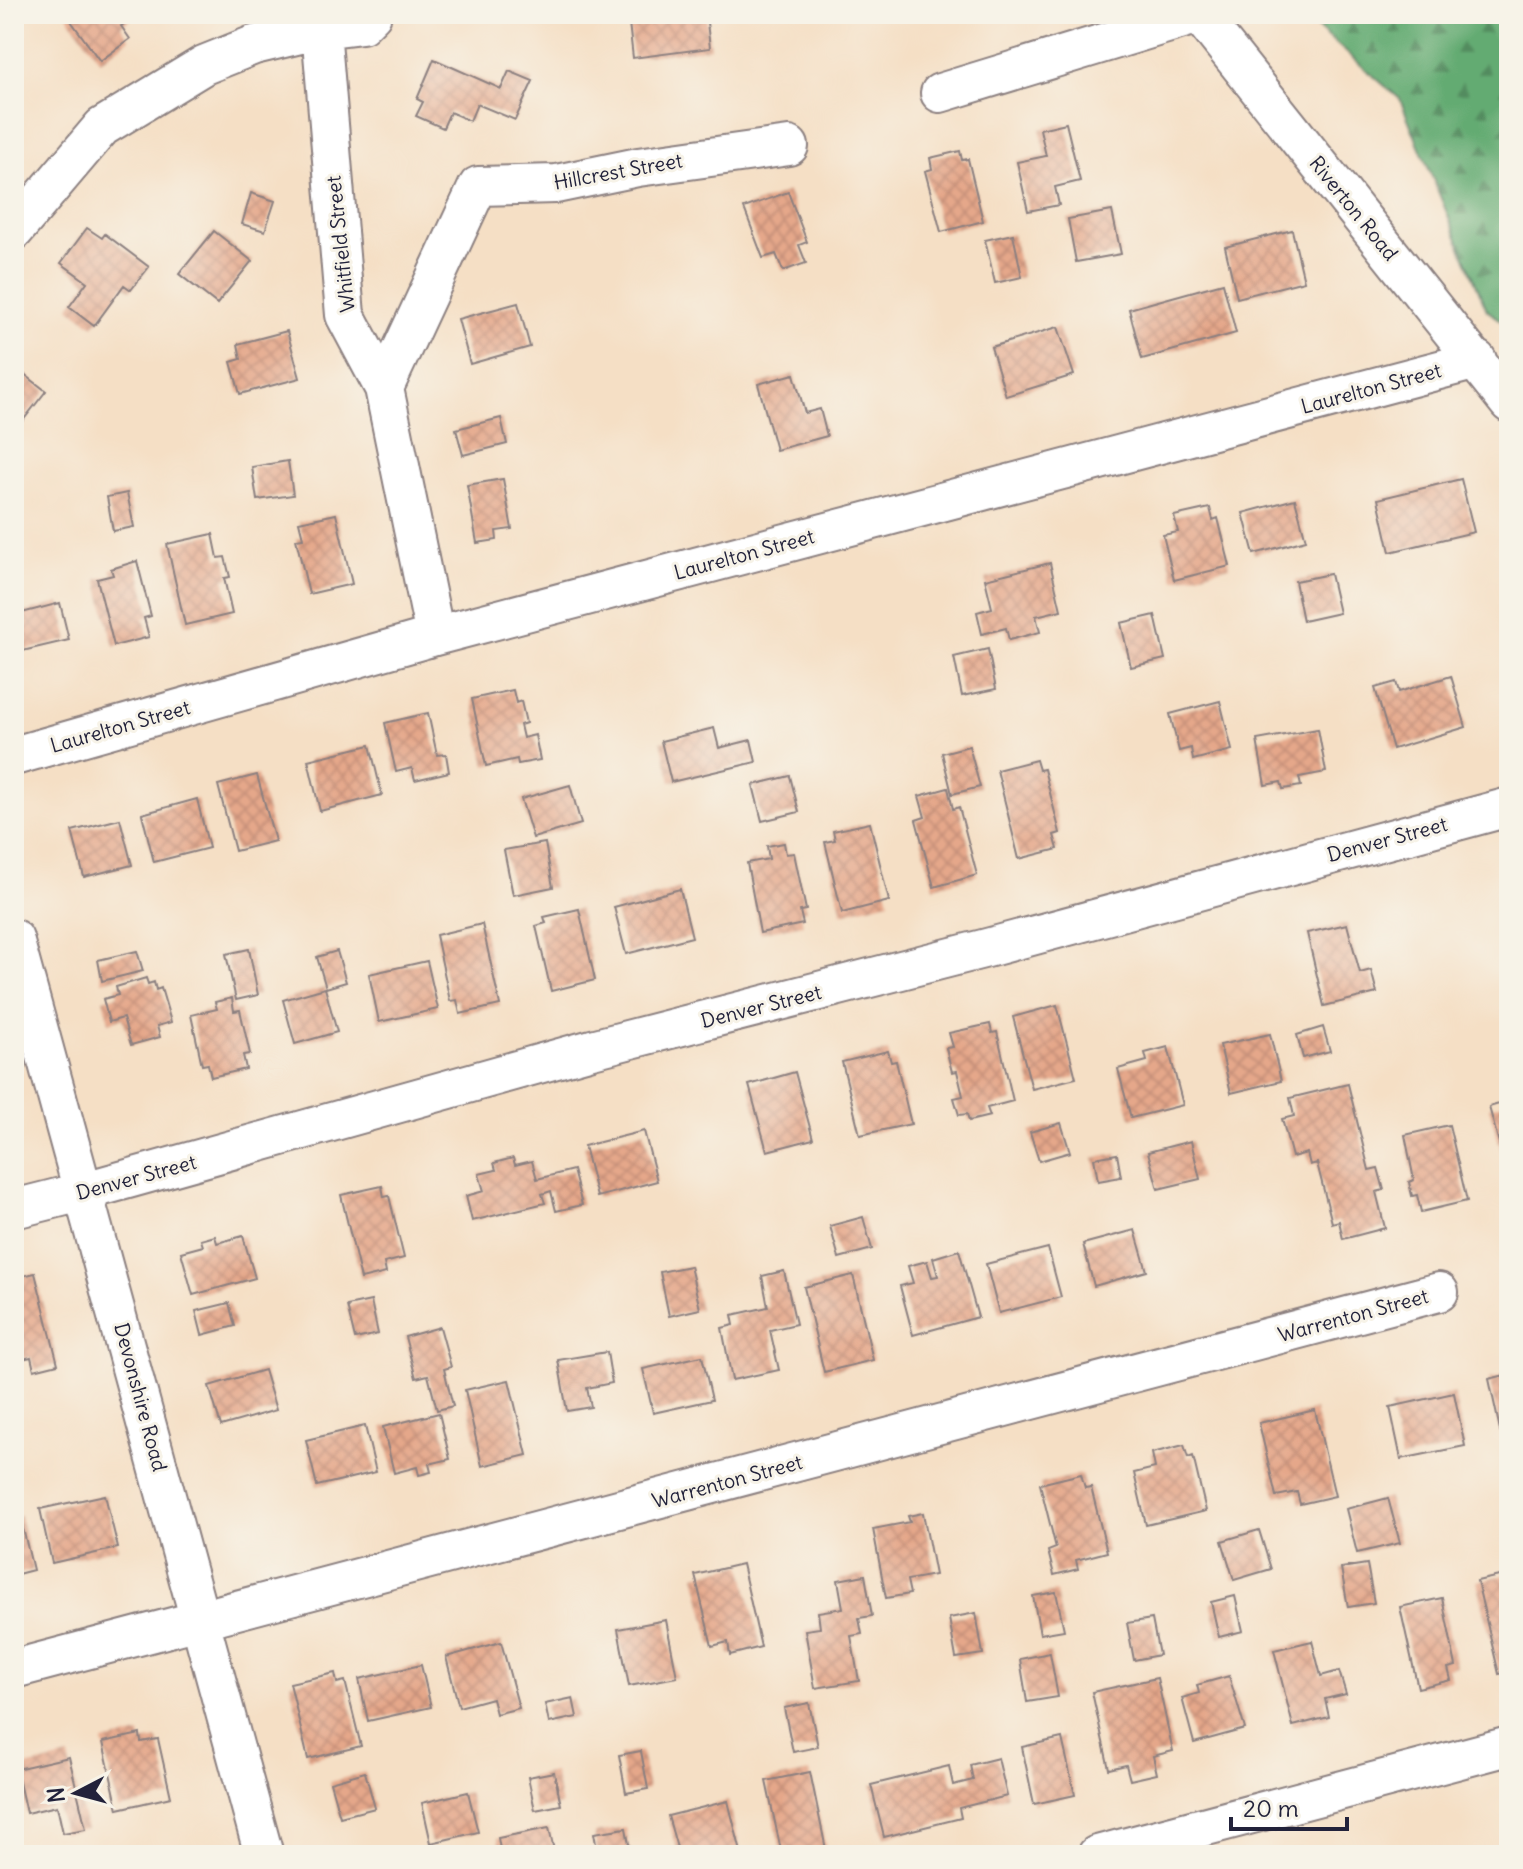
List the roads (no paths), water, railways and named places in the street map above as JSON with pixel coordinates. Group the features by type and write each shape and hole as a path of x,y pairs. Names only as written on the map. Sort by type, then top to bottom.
{"street":[{"path":"14,231 102,127 204,65 254,45 321,29 362,24 372,14"},
{"path":"940,93 1199,14"},
{"name":"Riverton Road","path":"1199,14 1509,403"},
{"name":"Whitfield Street","path":"321,29 345,315 384,388 435,636"},
{"name":"Hillcrest Street","path":"384,388 478,186 556,184 638,167 789,146"},
{"name":"Laurelton Street","path":"14,756 435,636 1477,360"},
{"name":"Denver Street","path":"14,1209 592,1049 987,948 1509,807"},
{"name":"Devonshire Road","path":"14,939 264,1855"},
{"name":"Warrenton Street","path":"14,1669 1439,1292"},
{"path":"1097,1855 1509,1746"}]}
